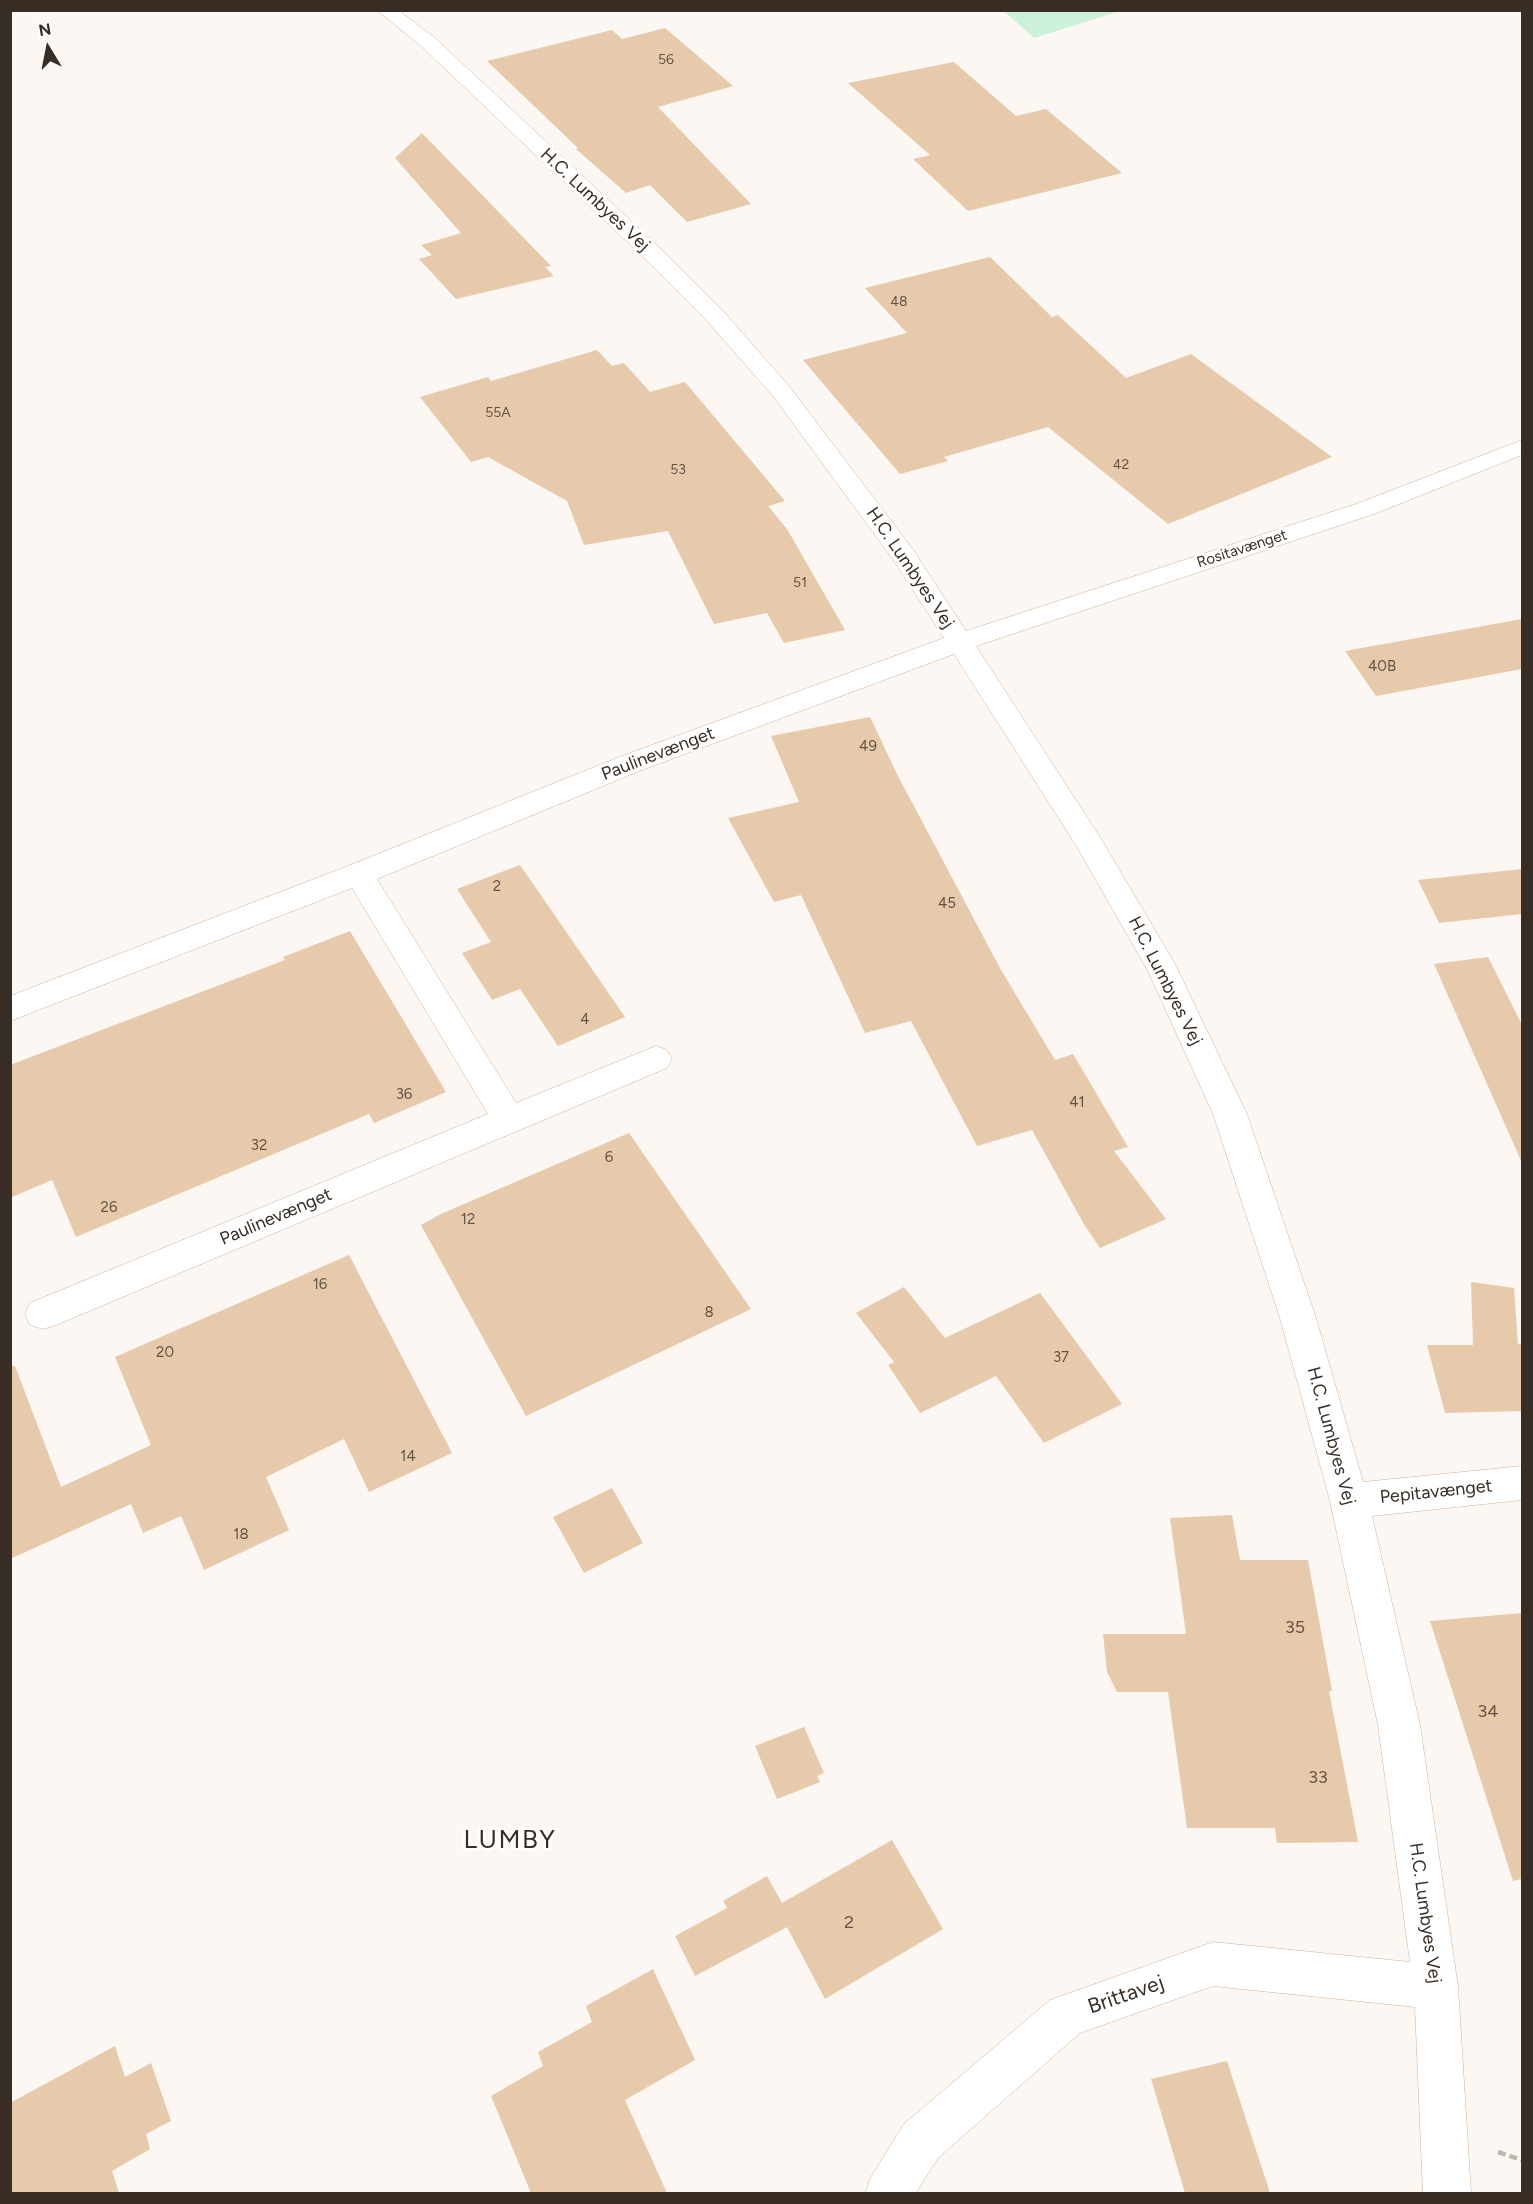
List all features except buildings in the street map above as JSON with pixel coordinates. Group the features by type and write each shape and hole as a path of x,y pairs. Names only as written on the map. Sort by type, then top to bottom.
{"street":[{"name":"H.C. Lumbyes Vej","path":"386,10 428,42 715,316 781,391 879,520 1120,893 1163,970 1230,1114 1298,1317 1350,1501 1399,1725 1436,1987 1447,2193"},
{"name":"Rositavænget","path":"959,642 1365,508 1522,447"},
{"name":"Paulinevænget","path":"10,1009 359,874 632,763 959,642"},
{"path":"359,874 509,1120"},
{"name":"Paulinevænget","path":"43,1314 656,1059"},
{"name":"Pepitavænget","path":"1350,1501 1522,1483"},
{"name":"Brittavej","path":"888,2193 921,2141 1066,2016 1213,1964 1436,1987"}],"green space":[{"path":"1004,11 1120,11 1034,38"}],"district":[{"name":"LUMBY","path":"510,1840"}]}
